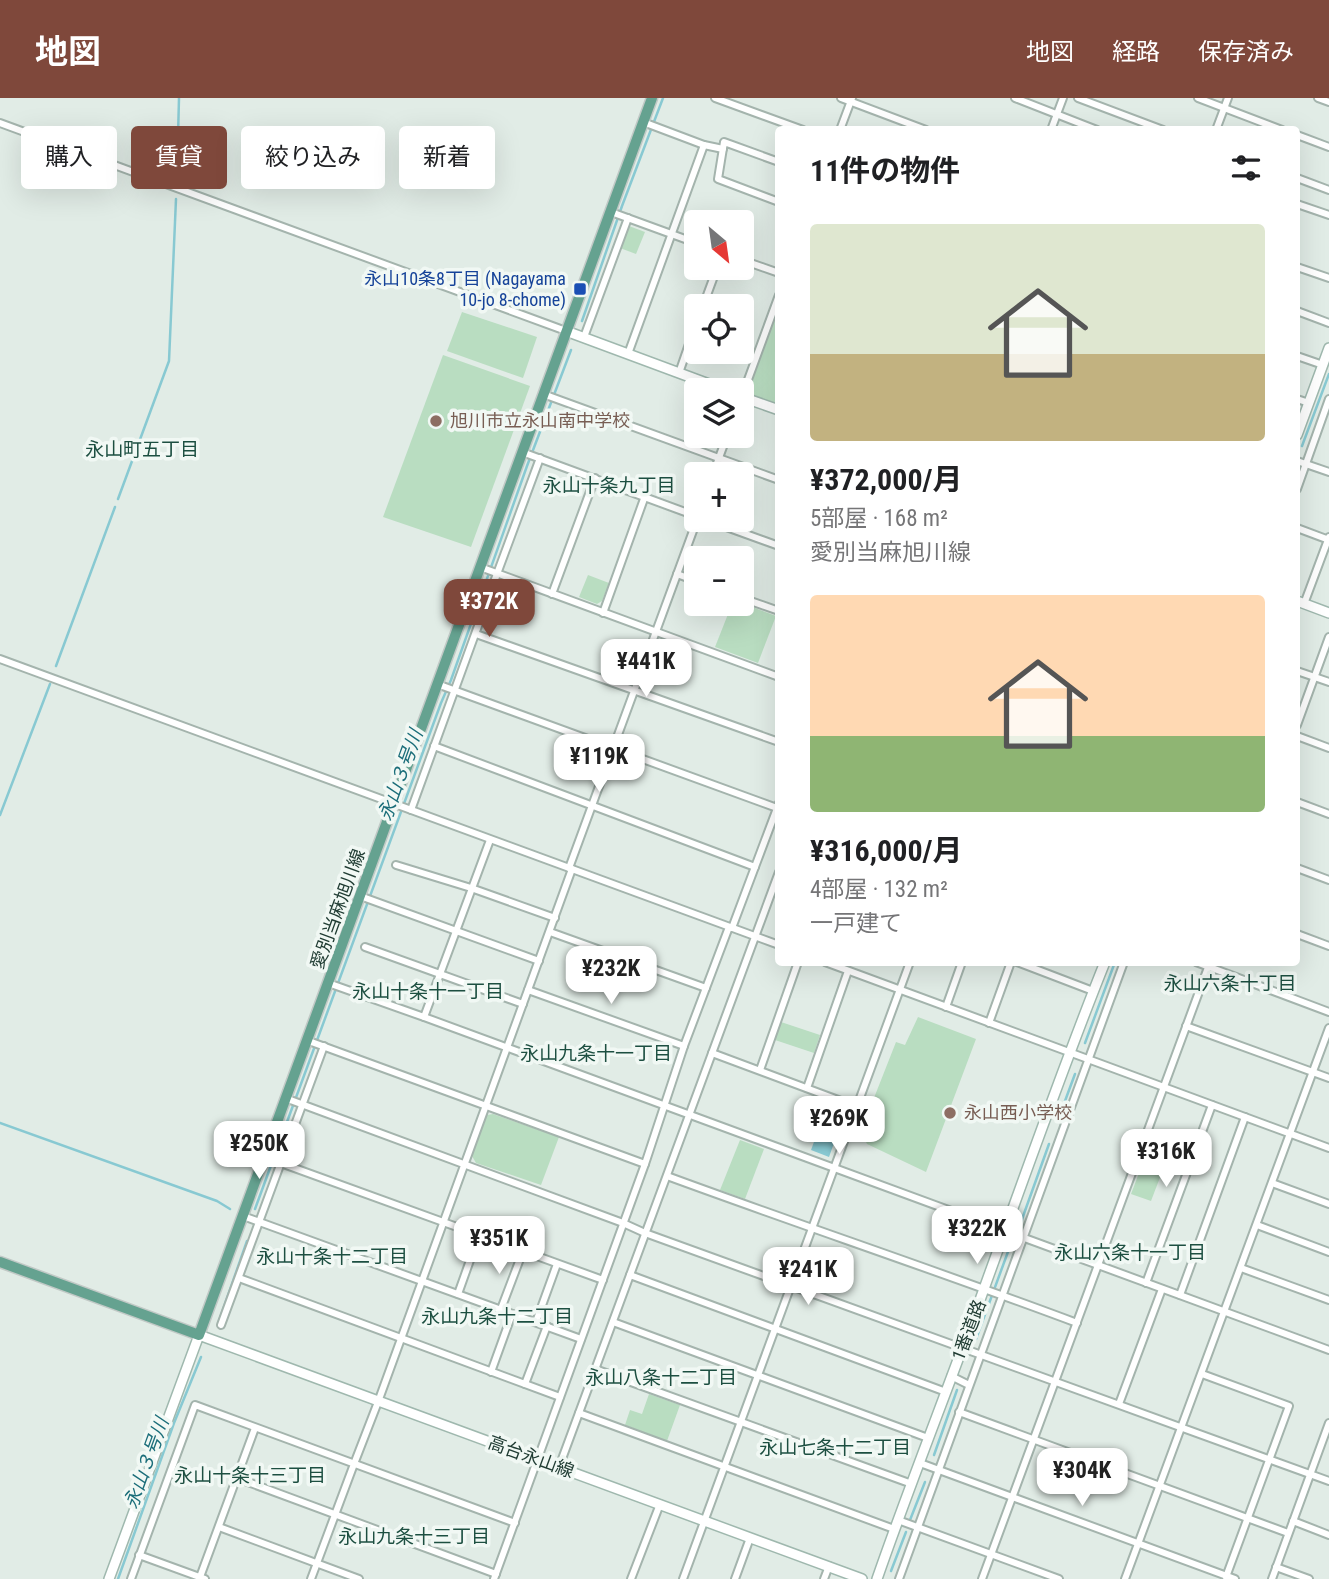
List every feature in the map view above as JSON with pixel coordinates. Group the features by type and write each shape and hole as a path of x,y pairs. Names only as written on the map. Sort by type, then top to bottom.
{"main road":[{"name":"愛別当麻旭川線","path":"199,1335 243,1216 273,1160 315,1043 393,804 447,687 531,455 566,331 620,215 649,124 652,98"},
{"path":"0,1262 199,1335"}],"street":[{"path":"715,98 792,126"},
{"path":"841,98 916,126"},
{"path":"1015,98 1087,126"},
{"path":"1052,126 1063,98"},
{"path":"1077,98 1152,126"},
{"path":"1198,98 1271,126"},
{"path":"1217,126 1227,98"},
{"path":"1318,98 1329,102"},
{"path":"841,126 851,100"},
{"path":"0,123 693,378"},
{"path":"649,124 704,145 723,149"},
{"path":"1300,136 1329,147"},
{"path":"775,161 724,142 718,179 775,200"},
{"path":"628,354 704,145"},
{"path":"1300,179 1329,190"},
{"path":"1300,205 1329,215"},
{"path":"583,337 620,215 684,239"},
{"path":"754,264 775,272"},
{"path":"1300,268 1329,278"},
{"path":"749,378 775,306"},
{"path":"1300,312 1329,323"},
{"path":"1300,427 1329,348"},
{"path":"1300,357 1323,365"},
{"path":"679,373 684,359"},
{"path":"546,395 775,479"},
{"path":"1300,400 1309,403"},
{"path":"754,401 775,408"},
{"path":"1300,481 1328,403"},
{"path":"718,462 723,448"},
{"path":"411,810 434,747 447,687 476,634 489,570 531,455 684,512"},
{"path":"1300,462 1329,472"},
{"path":"552,594 595,478"},
{"path":"603,613 645,496"},
{"path":"1300,529 1329,539 1301,602 1329,613"},
{"path":"312,1579 550,932 591,805 692,532"},
{"path":"740,532 775,545"},
{"path":"489,570 775,676"},
{"path":"677,574 684,577"},
{"path":"754,602 775,610"},
{"path":"476,634 775,742"},
{"path":"1300,716 1329,637"},
{"path":"0,659 775,944"},
{"path":"1300,672 1329,682"},
{"path":"447,687 613,749 775,804"},
{"path":"1300,737 1329,748"},
{"path":"434,747 755,867"},
{"path":"1300,803 1329,814"},
{"path":"237,1478 495,1576 645,1164 684,1046 775,813"},
{"path":"424,1017 490,839"},
{"path":"396,865 555,918"},
{"path":"1300,869 1329,880"},
{"path":"559,1467 775,883"},
{"path":"363,897 539,961"},
{"path":"550,932 706,988"},
{"path":"1300,935 1329,946"},
{"path":"365,947 523,1004"},
{"path":"760,1070 797,966"},
{"path":"835,966 1329,1148"},
{"path":"683,1579 909,966"},
{"path":"946,1007 961,966"},
{"path":"989,1023 1010,966"},
{"path":"1027,966 1093,991"},
{"name":"1番道路","path":"877,1579 961,1348 994,1292 1005,1231 1103,966"},
{"path":"898,1579 980,1353 994,1292 1022,1237 1122,966"},
{"path":"982,1579 1209,966"},
{"path":"1212,966 1329,1012"},
{"path":"807,1088 848,971"},
{"path":"334,985 1329,1350"},
{"path":"528,990 684,1046"},
{"path":"1186,1026 1329,1078"},
{"path":"1125,1579 1329,1028"},
{"path":"221,1325 258,1222 273,1160 315,1043 645,1164"},
{"path":"712,1053 857,1107"},
{"path":"294,1102 645,1233 1329,1481"},
{"path":"1146,1283 1212,1105"},
{"path":"1180,1295 1245,1117"},
{"path":"273,1160 603,1280"},
{"path":"667,1176 1077,1323"},
{"path":"1272,1183 1329,1203"},
{"path":"243,1216 581,1339"},
{"path":"1257,1225 1329,1251"},
{"path":"458,1294 479,1235"},
{"path":"501,1309 523,1251"},
{"path":"536,1322 557,1264"},
{"path":"1241,1268 1329,1300"},
{"path":"630,1275 946,1392"},
{"path":"239,1278 560,1397"},
{"path":"1119,1404 1162,1289"},
{"path":"491,1372 512,1314"},
{"path":"613,1322 928,1438"},
{"path":"525,1384 547,1326"},
{"path":"109,1579 199,1335"},
{"name":"高台永山線","path":"199,1335 862,1579"},
{"path":"595,1369 912,1485"},
{"path":"1202,1374 1289,1406 1226,1578"},
{"path":"951,1377 969,1385"},
{"path":"131,1579 195,1405 515,1523"},
{"path":"959,1412 1288,1533"},
{"path":"579,1413 724,1467 896,1525 916,1527 1059,1579"},
{"path":"1272,1579 1329,1424"},
{"path":"139,1555 202,1578 255,1428"},
{"path":"920,1463 1226,1578 1235,1579"},
{"path":"631,1579 660,1504"},
{"path":"1293,1521 1329,1535"},
{"path":"219,1527 359,1579"},
{"path":"735,1579 750,1538"},
{"path":"824,1579 829,1566"},
{"path":"1276,1567 1309,1579"}],"green space":[{"path":"629,226 645,232 636,254 620,248"},
{"path":"775,306 775,408 754,401 754,378 749,378"},
{"path":"462,312 537,337 523,378 447,351"},
{"path":"443,355 530,386 471,547 383,517"},
{"path":"588,575 609,583 602,601 597,604 579,597"},
{"path":"754,608 775,616 758,663 715,647 727,616 754,616"},
{"path":"918,1017 976,1039 926,1172 867,1144 861,1131 896,1042 905,1045"},
{"path":"781,1022 820,1035 814,1053 775,1040"},
{"path":"493,1114 559,1137 541,1185 476,1163 472,1156 487,1115"},
{"path":"740,1140 764,1149 745,1199 720,1190"},
{"path":"1144,1160 1164,1167 1151,1201 1131,1194"},
{"path":"649,1394 680,1405 667,1441 625,1425 630,1410 642,1414"}],"water":[{"path":"825,1112 843,1118 829,1157 811,1150"}],"waterway":[{"path":"178,126 179,98"},
{"name":"永山３号川","path":"582,321 663,98"},
{"path":"118,499 169,361 176,199"},
{"name":"永山３号川","path":"255,1209 571,350"},
{"path":"1302,446 1329,374"},
{"path":"56,666 115,507"},
{"path":"0,815 50,684"},
{"path":"1085,1043 1114,966"},
{"path":"1065,1101 1075,1074"},
{"path":"0,1123 217,1201 230,1209"},
{"path":"1021,1222 1049,1144"},
{"name":"永山３号川","path":"219,1321 247,1241"},
{"path":"976,1339 1009,1249"},
{"name":"永山３号川","path":"118,1579 174,1423 201,1357"},
{"path":"934,1455 957,1390"},
{"path":"910,1520 925,1482"},
{"path":"891,1571 906,1532"}],"place":[{"name":"永山10条8丁目 (Nagayama 10-jo 8-chome)","path":"580,289"},
{"name":"旭川市立永山南中学校","path":"436,421"},
{"name":"永山西小学校","path":"950,1113"}],"district":[{"name":"永山町五丁目","path":"142,449"},
{"name":"永山十条九丁目","path":"609,485"},
{"name":"永山六条十丁目","path":"1230,983"},
{"name":"永山十条十一丁目","path":"428,991"},
{"name":"永山九条十一丁目","path":"596,1053"},
{"name":"永山六条十一丁目","path":"1130,1252"},
{"name":"永山十条十二丁目","path":"332,1256"},
{"name":"永山九条十二丁目","path":"497,1316"},
{"name":"永山八条十二丁目","path":"661,1377"},
{"name":"永山七条十二丁目","path":"835,1447"},
{"name":"永山十条十三丁目","path":"250,1475"},
{"name":"永山九条十三丁目","path":"414,1536"}]}
